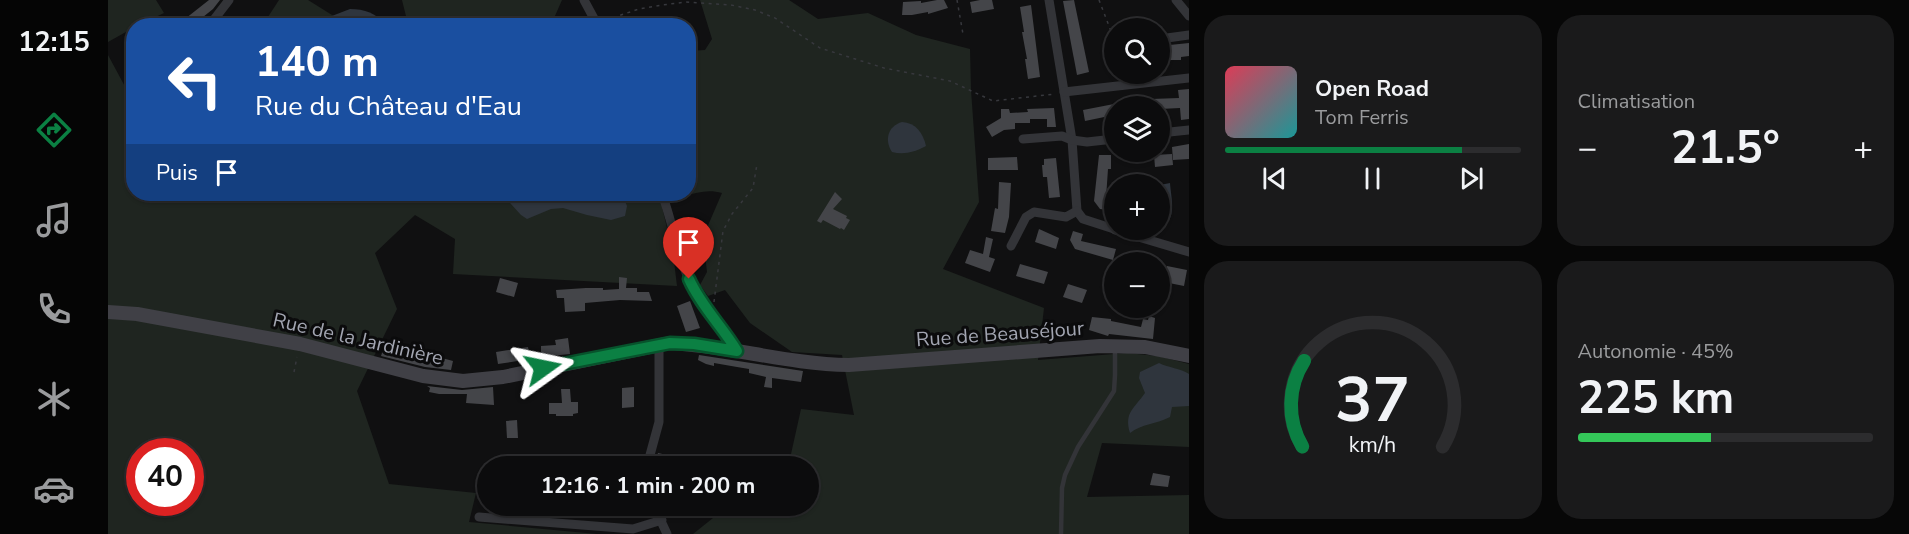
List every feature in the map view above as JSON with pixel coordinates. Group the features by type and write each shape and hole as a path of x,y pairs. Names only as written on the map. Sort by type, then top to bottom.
{"street":[{"path":"215,18 229,0"},
{"path":"584,0 594,18"},
{"path":"1048,0 1072,140 1077,211 1083,219 1104,226"},
{"path":"1176,0 1189,16"},
{"path":"1170,38 1189,35"},
{"path":"1064,92 1189,78"},
{"path":"1170,132 1189,130"},
{"path":"1023,139 1062,136 1072,140 1104,139"},
{"path":"665,201 689,279 703,305 726,332 737,351"},
{"path":"1011,246 1026,217 1034,212 1066,217 1077,211"},
{"path":"1150,240 1189,252"},
{"name":"Rue de la Jardinière","path":"108,312 137,314 300,344 423,376 463,381 503,376 670,343 694,344 798,363 849,365"},
{"path":"649,456 659,422 659,345"},
{"name":"Rue de Beauséjour","path":"849,365 1114,346 1145,347 1189,356"},
{"path":"660,516 667,534"},
{"path":"479,517 633,529 663,520"}],"lane":[{"path":"1061,534 1062,488 1065,475 1078,447 1114,391 1114,346"}],"path":[{"path":"957,0 963,34"},
{"path":"1099,0 1106,18"},
{"path":"614,18 639,9 686,2 731,5 755,10 775,18 820,48 884,68 950,81 993,101 1064,92"},
{"path":"711,315 723,231 732,214 753,188 757,164"},
{"path":"294,372 300,344"}],"shaded area":[{"path":"108,0 156,0 164,13 154,18 126,18 126,32 108,42"},
{"path":"279,0 308,0 337,18 268,18"},
{"path":"402,0 562,0 554,18 399,18 406,16"},
{"path":"700,0 789,0 818,19 868,13 916,35 970,49 979,202 943,269 1044,308 1038,360 1127,353 1158,356 1189,364 1189,447 1102,443 1087,497 1189,495 1189,534 693,534 716,516 819,516 819,456 788,456 791,454 801,409 854,415 842,355 792,352 750,323 725,290 708,296 700,285 707,272 703,237 722,193 706,191 696,193 696,51 705,50 712,39"},
{"path":"350,9 370,12 379,18 327,18"},
{"path":"108,55 126,88 126,201 674,201 662,207 673,253 677,286 453,274 455,239 415,215 375,253 397,309 357,391 389,484 476,493 469,522 597,534 108,534"},
{"path":"902,122 911,124 918,130 926,146 909,152 892,152 888,143 889,134 893,127"},
{"path":"1170,183 1172,202 1170,217"},
{"path":"508,201 625,201 627,206 625,216 611,220 563,208 551,209 527,219"},
{"path":"1159,363 1189,374 1189,406 1172,407 1170,417 1130,433 1129,415 1145,393 1139,378 1140,372"}],"building":[{"path":"209,0 220,0 202,18 186,18"},
{"path":"944,0 948,8 928,14 928,12 902,15 903,2 921,1 921,3"},
{"path":"992,0 994,9 972,13 970,2"},
{"path":"1074,0 1089,72 1077,75 1063,1"},
{"path":"1031,5 1040,77 1028,79 1020,7"},
{"path":"1189,43 1189,56 1181,57 1181,60 1170,60 1170,45"},
{"path":"1189,89 1189,119 1181,120 1180,108 1170,108 1170,98 1179,98 1178,90"},
{"path":"1104,106 1104,117 1085,121 1083,110"},
{"path":"1054,108 1056,127 1047,127 1047,119 1030,119 1030,123 1015,123 1015,129 1004,130 992,137 986,127 1001,118 1001,109 1009,109 1010,113 1028,112 1027,109"},
{"path":"1189,144 1189,159 1173,160 1172,147"},
{"path":"1170,154 1172,154 1173,165 1155,167 1155,162 1170,162"},
{"path":"1099,155 1104,155 1104,162 1111,162 1111,169 1108,169 1108,174 1104,174 1104,210 1100,209 1094,201"},
{"path":"1017,157 1018,170 988,170 988,158"},
{"path":"1056,158 1060,197 1049,198 1047,177 1043,177 1042,165 1044,165 1044,159"},
{"path":"999,182 1011,183 1009,217 1005,233 991,231 995,208 998,209"},
{"path":"835,192 842,199 833,209 850,220 844,230 823,220 821,223 817,221"},
{"path":"1039,229 1059,238 1056,249 1035,242"},
{"path":"1073,231 1083,234 1081,241 1116,249 1115,252 1104,252 1104,257 1075,249 1070,240"},
{"path":"986,237 993,239 989,257 995,259 990,272 965,263 970,250 983,254"},
{"path":"1020,264 1048,272 1044,284 1016,276"},
{"path":"1170,267 1187,270 1184,286 1170,283"},
{"path":"619,277 627,278 626,288 637,288 637,292 649,292 652,301 620,300 585,303 585,311 565,312 564,298 557,298 556,290 619,289"},
{"path":"500,278 518,283 514,297 496,292"},
{"path":"1068,284 1087,290 1082,303 1063,297"},
{"path":"690,301 700,328 686,332 677,306"},
{"path":"1092,317 1111,319 1111,321 1141,327 1143,319 1155,318 1153,339 1109,334 1108,336 1089,330"},
{"path":"568,338 570,354 541,357 541,346 556,345 555,340"},
{"path":"384,347 420,355 420,352 453,361 451,370 425,367 381,356"},
{"path":"528,347 530,359 498,364 496,352"},
{"path":"699,355 803,371 801,382 772,378 772,388 764,387 766,377 749,373 749,369 714,363 714,366 706,364 698,360"},
{"path":"427,386 462,390 493,387 494,405 466,403 467,394 429,392 430,388"},
{"path":"634,387 634,407 622,408 622,388"},
{"path":"561,389 570,389 571,402 578,402 578,413 573,416 549,414 549,403 562,403"},
{"path":"517,420 518,438 507,438 506,421"},
{"path":"1153,473 1170,476 1168,487 1150,485"}],"route":[{"path":"543,368 670,343 694,344 737,351 726,332 703,305 689,279"}]}
